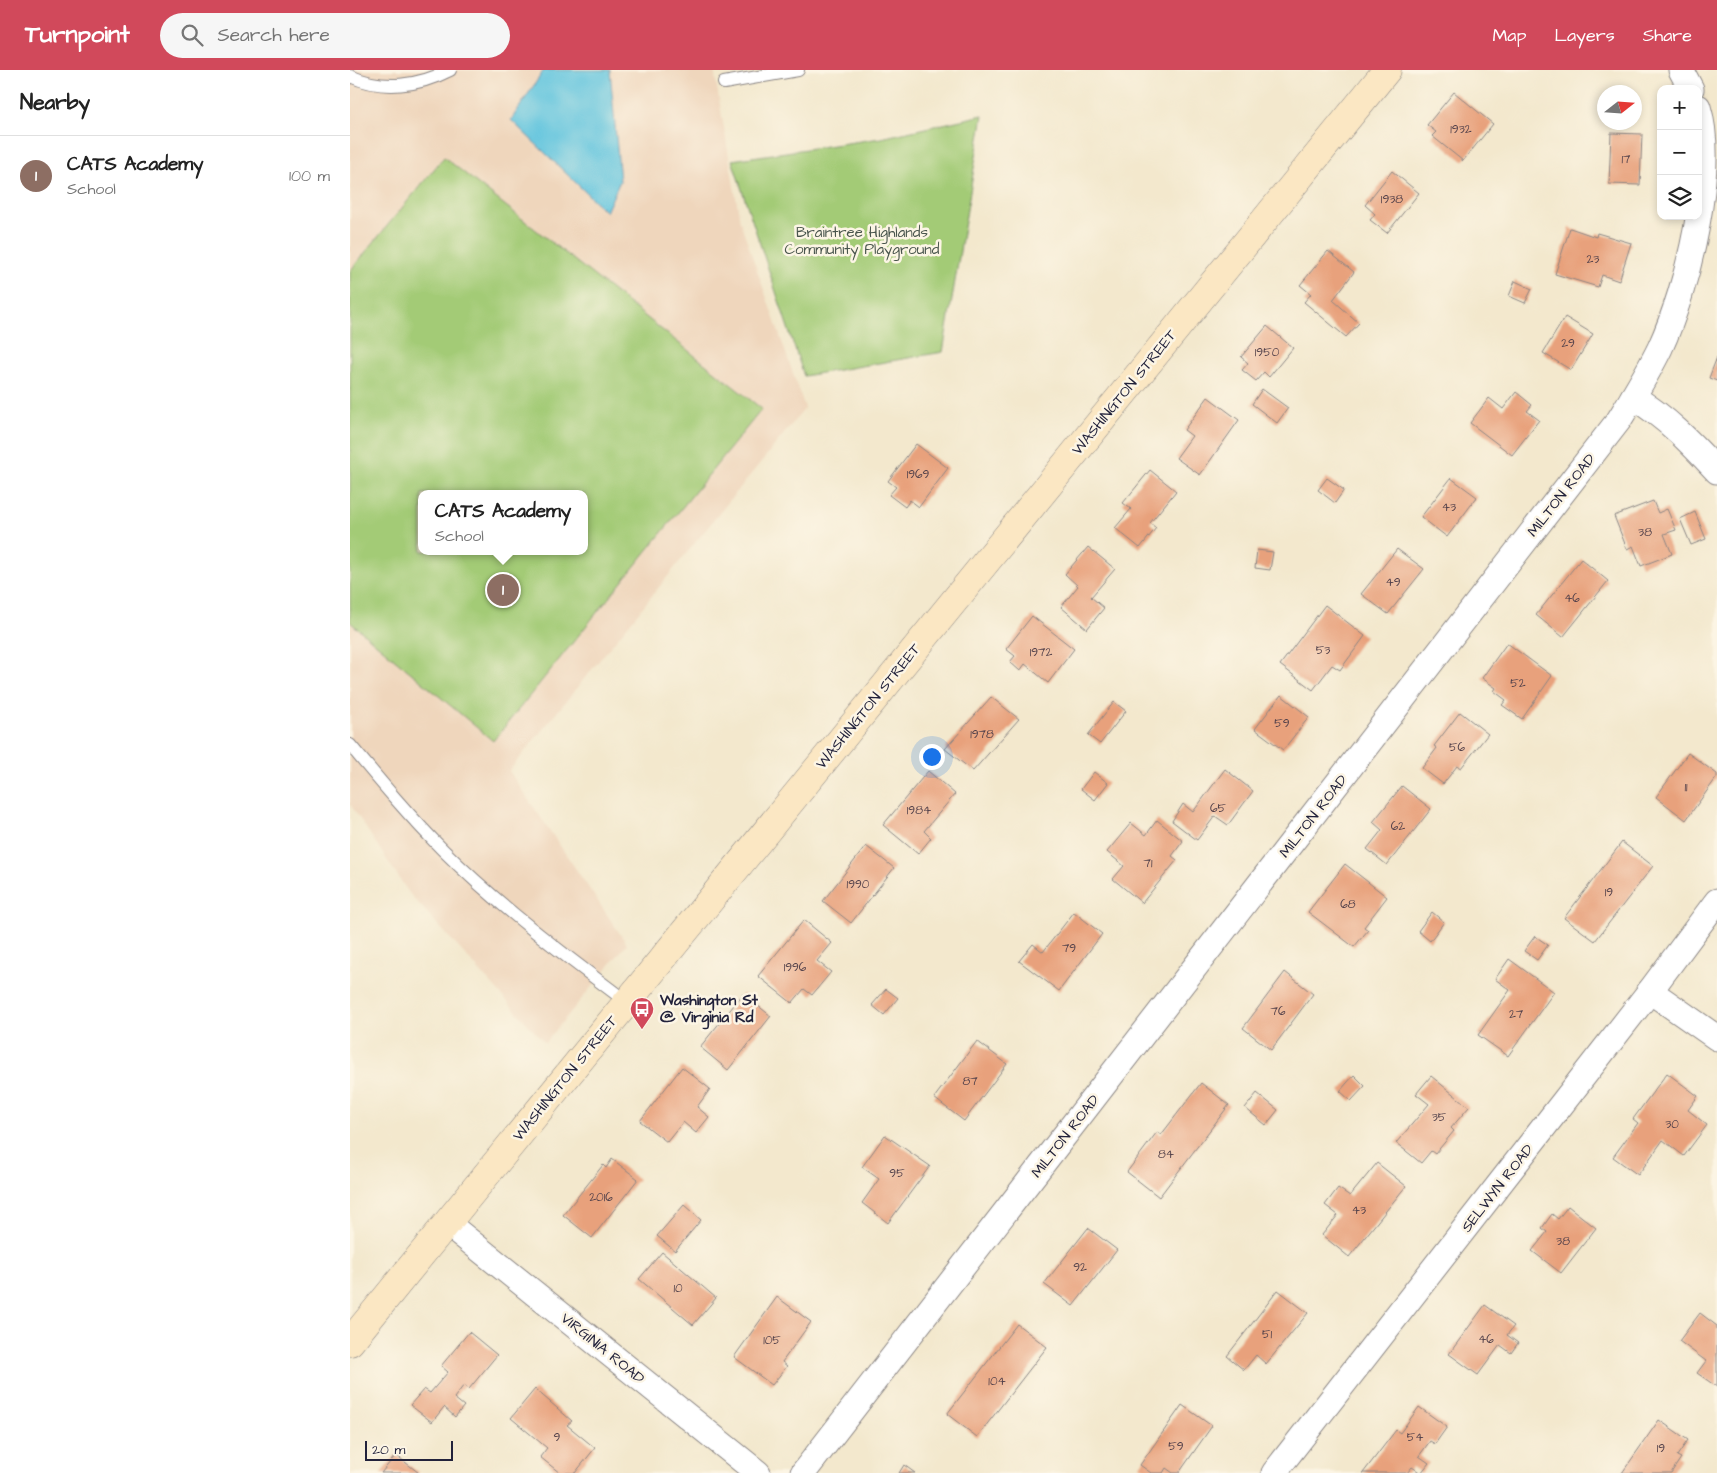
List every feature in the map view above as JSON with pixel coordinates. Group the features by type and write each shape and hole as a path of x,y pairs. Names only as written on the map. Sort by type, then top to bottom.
{"main road":[{"name":"WASHINGTON STREET","path":"350,1342 1387,70"}],"street":[{"path":"1681,70 1689,85"},
{"name":"MILTON ROAD","path":"804,1473 1619,420 1661,346 1690,266 1711,160 1702,126"},
{"path":"1633,397 1679,431 1717,471"},
{"name":"SELWYN ROAD","path":"1274,1473 1650,991 1717,901"},
{"path":"1650,991 1717,1038"},
{"name":"VIRGINIA ROAD","path":"447,1223 758,1473"}],"lane":[{"path":"350,76 370,83 404,84 421,82 450,70"},
{"path":"724,83 798,70"},
{"path":"350,745 412,818 475,880 548,942 627,1002"}],"shaded area":[{"path":"350,70 714,70 740,221 805,408 509,771 627,944 545,1043 409,893 350,804"}],"green space":[{"name":"Braintree Highlands Community Playground","path":"983,115 943,352 804,376 732,160 881,138"},
{"path":"444,157 762,409 493,741 350,622 350,271"}],"water":[{"path":"544,70 610,70 620,181 606,212 511,120"}],"building":[{"path":"1454,92 1493,124 1463,161 1432,136 1436,132 1427,125"},
{"path":"1611,133 1642,134 1640,185 1609,184"},
{"path":"1392,171 1419,193 1387,233 1370,220 1375,214 1365,205"},
{"path":"1570,228 1596,237 1597,233 1631,243 1619,281 1602,275 1598,287 1555,274"},
{"path":"1328,251 1354,272 1333,300 1359,323 1346,337 1304,302 1311,294 1300,285"},
{"path":"1515,281 1532,289 1525,303 1509,296"},
{"path":"1565,317 1593,334 1571,370 1543,353"},
{"path":"1267,326 1293,348 1269,377 1264,372 1256,381 1242,370 1248,363 1241,357"},
{"path":"1717,357 1717,381 1709,378"},
{"path":"1262,389 1288,408 1277,423 1252,404"},
{"path":"1516,392 1532,405 1527,411 1539,420 1512,455 1470,423 1489,398 1503,409"},
{"path":"1208,397 1239,420 1200,475 1176,458 1192,436 1184,430"},
{"path":"916,444 948,468 919,507 910,500 905,507 889,495 896,487 888,481"},
{"path":"1150,470 1176,491 1150,523 1156,528 1140,548 1115,528 1131,509 1123,503"},
{"path":"1327,478 1344,490 1335,503 1318,490"},
{"path":"1451,478 1477,497 1447,537 1421,517"},
{"path":"1653,501 1658,513 1667,509 1676,530 1664,534 1672,554 1641,566 1633,546 1627,549 1614,516"},
{"path":"1695,512 1706,539 1691,545 1680,519"},
{"path":"1088,547 1115,569 1091,597 1104,608 1087,629 1061,607 1078,586 1065,574"},
{"path":"1397,549 1424,569 1388,614 1361,594"},
{"path":"1257,550 1273,552 1270,570 1255,568"},
{"path":"1581,559 1608,581 1563,637 1536,615"},
{"path":"1325,605 1365,636 1340,670 1332,665 1313,690 1280,665"},
{"path":"1032,616 1074,649 1048,683 1025,664 1020,671 1010,662 1015,656 1006,649"},
{"path":"1507,643 1552,676 1522,719 1502,705 1506,700 1494,691 1496,688 1482,678"},
{"path":"1281,695 1309,717 1283,750 1255,729"},
{"path":"991,697 1019,719 973,771 945,749"},
{"path":"1114,702 1126,711 1100,744 1088,735"},
{"path":"1460,712 1488,734 1461,768 1457,766 1443,784 1422,768 1437,748 1434,746"},
{"path":"1688,753 1717,774 1717,777 1686,820 1656,797"},
{"path":"1225,769 1253,791 1228,825 1215,816 1197,840 1172,821 1183,804 1193,812"},
{"path":"928,771 955,794 924,831 931,838 918,854 883,825"},
{"path":"1094,772 1108,783 1095,800 1081,789"},
{"path":"1402,786 1431,809 1387,865 1367,849 1382,830 1373,822"},
{"path":"1157,820 1183,841 1172,856 1177,860 1142,903 1113,879 1124,866 1107,852 1131,823 1146,835"},
{"path":"1622,842 1653,866 1595,941 1564,918"},
{"path":"866,846 894,868 851,923 823,901"},
{"path":"1345,864 1387,897 1364,927 1368,930 1354,947 1308,912"},
{"path":"1074,912 1102,934 1059,991 1019,961 1033,944 1043,952"},
{"path":"1432,912 1444,922 1430,941 1418,931"},
{"path":"804,920 832,943 817,961 831,972 812,995 804,989 792,1003 758,976"},
{"path":"1535,936 1548,945 1537,960 1524,951"},
{"path":"1509,959 1554,992 1508,1056 1478,1035 1510,990 1495,979"},
{"path":"1285,972 1313,994 1271,1050 1243,1028"},
{"path":"886,989 898,998 884,1015 872,1005"},
{"path":"743,994 771,1016 728,1070 700,1047"},
{"path":"977,1041 1007,1064 964,1121 934,1098"},
{"path":"682,1067 710,1089 697,1107 709,1117 696,1133 683,1122 667,1142 640,1121"},
{"path":"1667,1073 1698,1096 1688,1110 1707,1125 1684,1156 1663,1140 1638,1175 1613,1157 1638,1123 1633,1119"},
{"path":"1354,1075 1365,1086 1351,1101 1340,1091"},
{"path":"1431,1076 1469,1107 1451,1128 1454,1131 1435,1154 1431,1151 1421,1163 1396,1143 1429,1104 1416,1094"},
{"path":"1201,1083 1229,1105 1159,1197 1127,1172 1157,1132 1161,1135"},
{"path":"1257,1093 1278,1110 1266,1125 1245,1108"},
{"path":"885,1135 930,1166 888,1223 862,1203 879,1179 862,1167"},
{"path":"612,1159 638,1179 592,1238 563,1215 603,1165 606,1168"},
{"path":"1377,1163 1406,1186 1349,1257 1322,1235 1338,1215 1325,1205 1338,1188 1350,1196"},
{"path":"684,1205 701,1220 675,1251 657,1236"},
{"path":"1568,1206 1596,1228 1561,1273 1532,1251 1547,1232 1542,1228 1552,1214 1558,1219"},
{"path":"1088,1228 1117,1250 1073,1306 1044,1284"},
{"path":"662,1252 716,1298 693,1325 639,1279"},
{"path":"1278,1290 1308,1313 1266,1364 1256,1355 1244,1370 1227,1356"},
{"path":"777,1297 811,1322 782,1362 787,1366 772,1385 734,1357"},
{"path":"1485,1305 1514,1326 1507,1335 1518,1343 1511,1353 1500,1345 1478,1375 1449,1354"},
{"path":"1700,1313 1717,1326 1717,1387 1697,1373 1706,1361 1679,1341"},
{"path":"1017,1324 1047,1347 977,1437 947,1414"},
{"path":"469,1332 497,1355 469,1389 464,1385 454,1398 464,1406 455,1417 444,1407 432,1422 410,1405 424,1389 430,1393 448,1372 441,1366"},
{"path":"535,1389 572,1421 567,1425 595,1448 575,1473 560,1473 540,1457 547,1448 511,1418"},
{"path":"1182,1405 1212,1426 1179,1473 1173,1473 1166,1468 1163,1473 1151,1473 1140,1465"},
{"path":"1419,1407 1447,1427 1435,1444 1430,1441 1419,1456 1429,1463 1421,1473 1412,1467 1407,1473 1363,1473 1396,1430 1400,1433"},
{"path":"1659,1420 1688,1440 1677,1456 1681,1458 1671,1473 1622,1473"},
{"path":"396,1455 419,1473 381,1473"},
{"path":"904,1465 915,1473 899,1473"}],"place":[{"name":"CATS Academy","path":"503,590"},
{"name":"Washington St @ Virginia Rd","path":"642,1030"}]}
